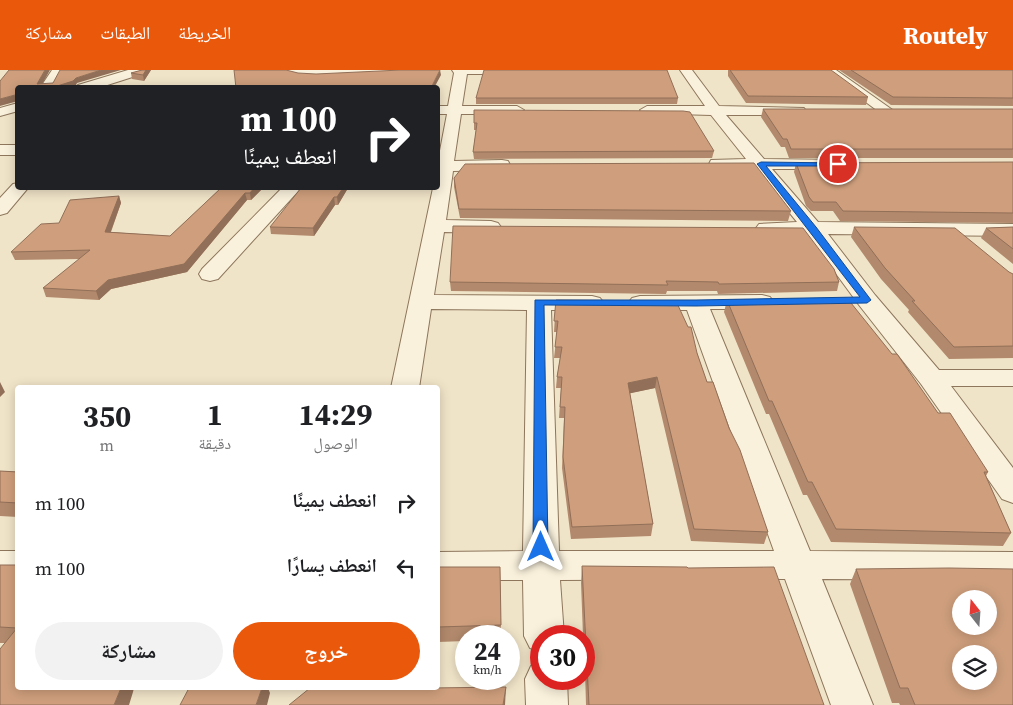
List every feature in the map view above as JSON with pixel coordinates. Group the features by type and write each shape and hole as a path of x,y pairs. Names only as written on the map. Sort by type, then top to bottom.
{"street":[{"path":"48,85 58,70"},
{"path":"92,85 141,70"},
{"path":"284,70 325,74 401,70"},
{"path":"346,70 363,71"},
{"path":"440,183 444,166 446,110 460,70 566,70"},
{"path":"677,70 688,70 715,111 761,164 867,300 931,378 1013,491"},
{"path":"828,70 892,111 859,111"},
{"path":"0,112 15,107"},
{"path":"446,110 532,110"},
{"path":"628,110 811,111"},
{"path":"0,150 15,150"},
{"path":"701,164 848,164"},
{"path":"444,166 523,165"},
{"path":"0,209 17,190"},
{"path":"210,274 290,190"},
{"path":"405,385 435,226 439,190"},
{"path":"435,226 514,227"},
{"path":"743,228 1013,230"},
{"path":"957,230 978,248"},
{"path":"838,300 867,300"},
{"path":"421,302 781,302"},
{"path":"539,302 541,567 544,625"},
{"path":"696,303 796,565 852,705"},
{"path":"931,378 1013,378"},
{"path":"0,565 15,565"},
{"path":"440,566 1013,566"},
{"path":"546,690 547,705"}],"building":[{"path":"9,70 45,70 37,84 53,83 60,70 101,70 60,85 15,85 15,95 0,99 0,81"},
{"path":"146,70 143,75 131,73"},
{"path":"234,70 286,70 316,74 440,70 432,85 236,85"},
{"path":"484,70 667,70 678,98 476,98"},
{"path":"730,70 831,70 868,97 748,96"},
{"path":"851,70 1013,70 1013,98 893,97"},
{"path":"763,109 1013,109 1013,149 791,149 787,139 783,139"},
{"path":"474,110 690,112 714,151 473,152 477,123 474,123"},
{"path":"1013,162 1013,213 843,211 836,202 813,202 809,197 796,163"},
{"path":"754,163 791,211 459,209 454,178 465,164"},
{"path":"219,190 252,190 250,193 245,193 184,264 108,280 96,291 43,288 90,250 11,252 41,224 59,223 70,200 119,196 105,232 170,236"},
{"path":"299,190 342,190 337,197 334,197 313,228 270,227"},
{"path":"453,226 803,228 834,269 839,282 719,284 718,282 666,281 668,285 450,282"},
{"path":"854,227 955,228 1013,274 1013,346 954,347 912,301 915,301 885,268"},
{"path":"1013,227 1013,249 986,228"},
{"path":"847,298 892,354 897,354 938,413 950,413 988,472 984,472 1011,533 836,529 812,482 808,482 772,401 769,401 727,300"},
{"path":"556,300 676,301 688,327 691,327 697,353 707,382 713,382 729,428 740,450 768,532 694,529 657,377 628,383 653,524 572,527 563,457 565,407 560,407 562,377 557,377 562,347 555,347 558,321 554,321"},
{"path":"0,471 15,472 15,503 0,502"},
{"path":"0,565 15,565 15,628 0,627"},
{"path":"582,566 774,567 824,705 589,705 588,690 595,690 595,625 585,625"},
{"path":"440,567 500,567 501,625 440,627"},
{"path":"856,569 1013,569 1013,705 915,705 908,688 900,688"},
{"path":"15,630 15,690 120,690 114,705 0,705 0,649"},
{"path":"440,688 455,688 455,690 506,690 503,705 289,705 308,690 440,690"},
{"path":"188,690 261,690 256,705 180,705"}],"route":[{"path":"541,547 539,302 696,303 867,300 761,164 838,164"}]}
